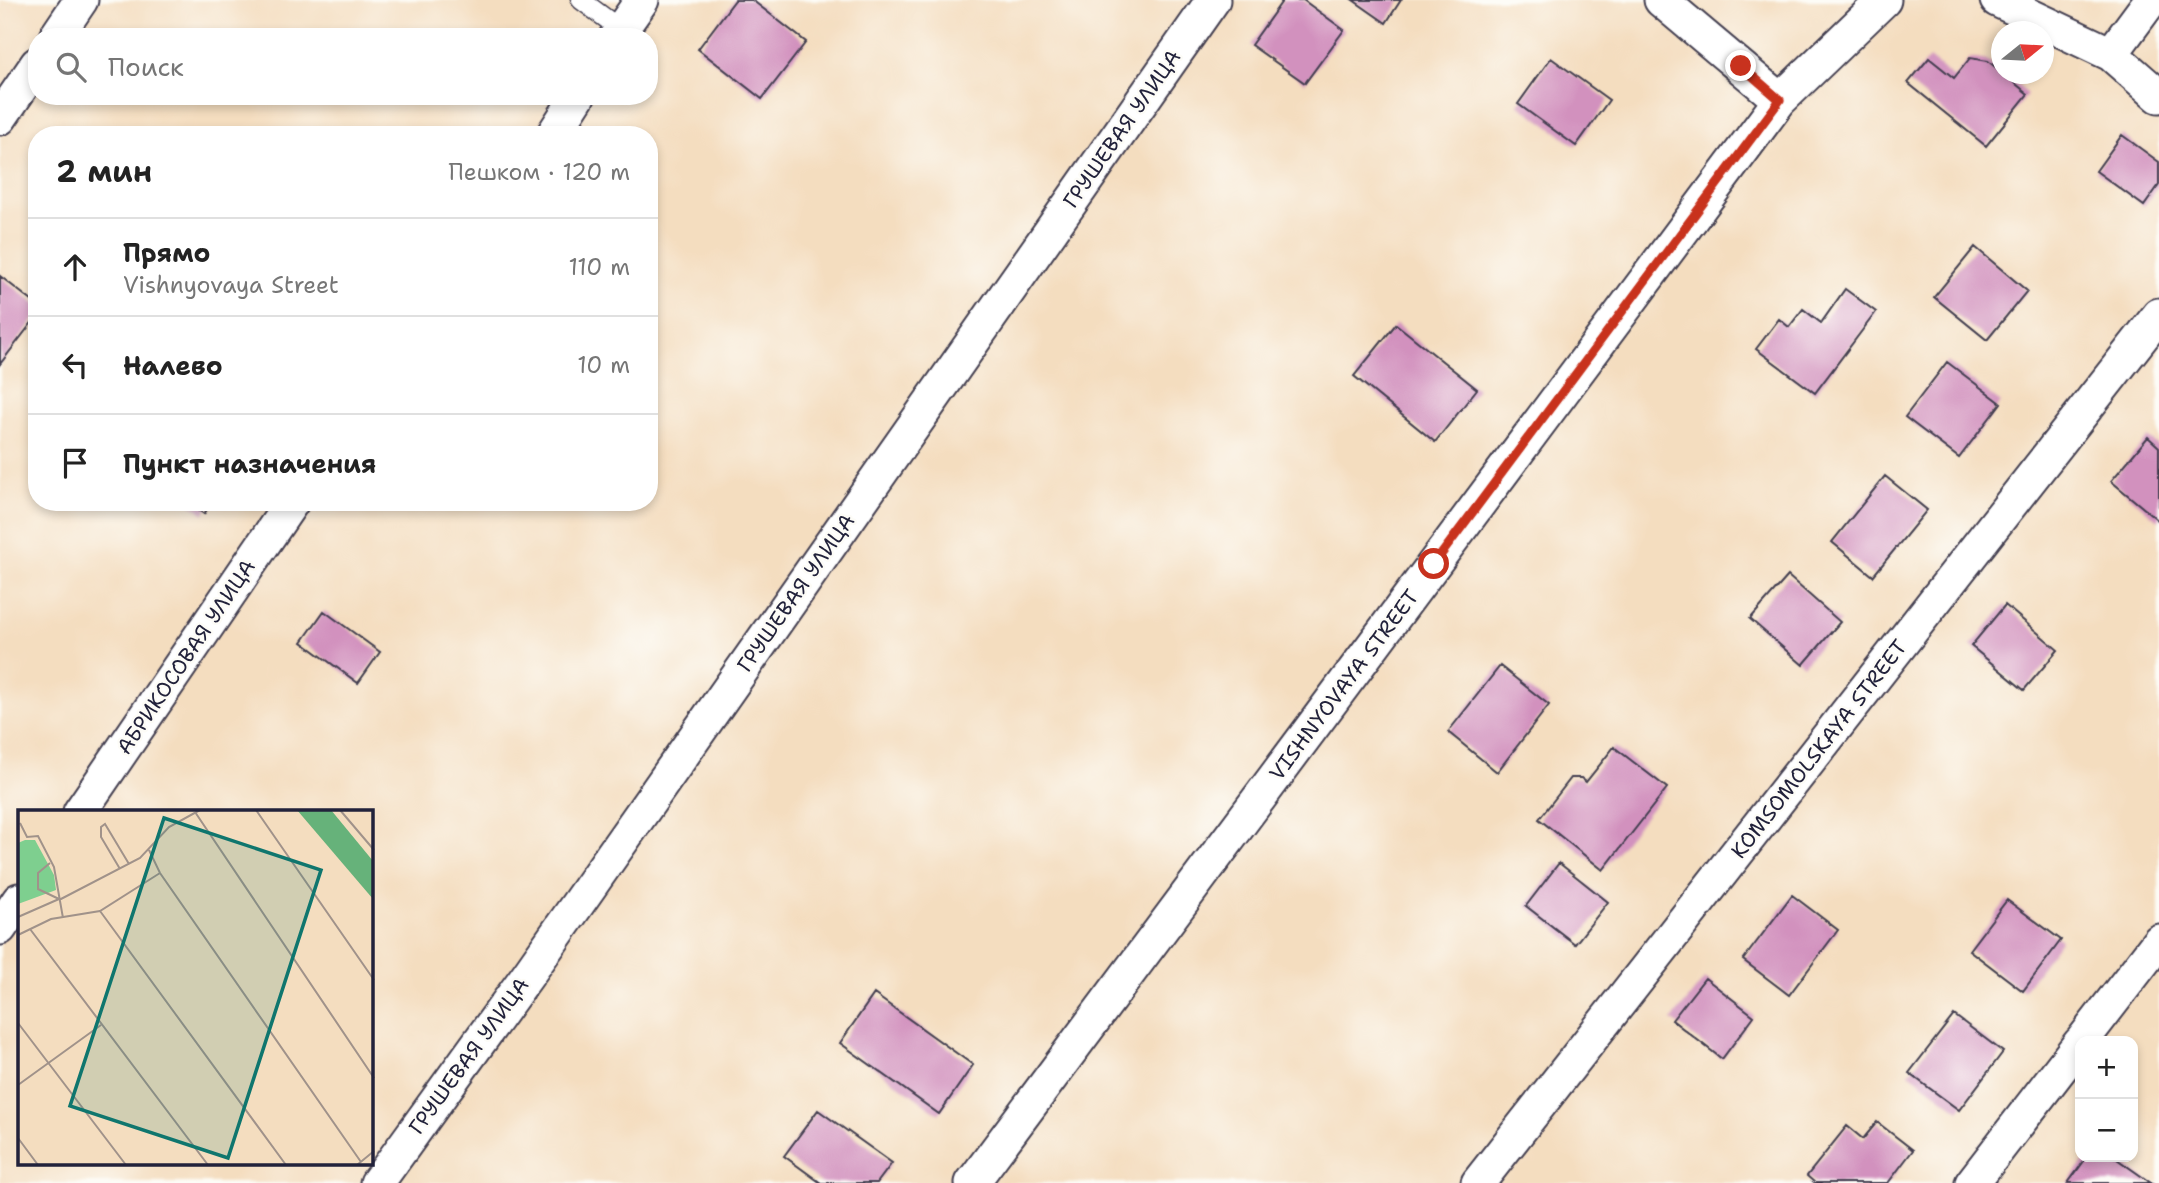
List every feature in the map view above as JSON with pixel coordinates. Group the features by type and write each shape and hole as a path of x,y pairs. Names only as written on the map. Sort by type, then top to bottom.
{"street":[{"path":"62,28 81,0"},
{"path":"622,28 642,0"},
{"name":"ГРУШЕВАЯ УЛИЦА","path":"377,1183 535,965 1213,0"},
{"path":"1661,0 1780,100"},
{"name":"VISHNYOVAYA STREET","path":"972,1183 1780,100 1884,0"},
{"path":"1997,0 2111,54 2159,96"},
{"path":"2111,54 2151,0"},
{"path":"0,118 28,77"},
{"path":"559,126 572,105"},
{"name":"KOMSOMOLSKAYA STREET","path":"1478,1183 2159,316"},
{"name":"АБРИКОСОВАЯ УЛИЦА","path":"81,810 286,511"},
{"path":"0,928 18,901"},
{"path":"2086,1036 2159,941"},
{"path":"1972,1183 2075,1050"}],"lane":[{"path":"581,0 612,28"}],"building":[{"path":"735,0 752,0 806,42 762,99 698,49"},
{"path":"1283,0 1303,0 1344,30 1305,83 1251,45"},
{"path":"1353,0 1401,0 1386,23"},
{"path":"1551,58 1609,100 1576,146 1518,104"},
{"path":"1929,58 1954,78 1970,58 1991,63 1991,84 2016,84 2028,94 1986,146 1908,83"},
{"path":"2122,135 2159,162 2159,185 2144,206 2096,171"},
{"path":"1975,247 2027,291 1987,340 1934,297"},
{"path":"0,276 28,298 28,328 0,364"},
{"path":"1845,289 1876,312 1815,393 1756,349 1779,319 1789,327 1803,309 1821,323"},
{"path":"1396,324 1477,389 1435,442 1354,376"},
{"path":"1947,362 2001,403 1959,458 1905,417"},
{"path":"2148,437 2159,447 2159,521 2111,481"},
{"path":"1885,476 1927,510 1873,576 1832,542"},
{"path":"1788,576 1840,622 1803,665 1750,619"},
{"path":"2005,605 2058,650 2024,690 1971,646"},
{"path":"324,611 380,652 358,683 302,642"},
{"path":"1500,666 1549,705 1497,772 1448,732"},
{"path":"1614,747 1667,788 1603,870 1539,819 1571,778 1581,778 1586,782"},
{"path":"1559,863 1608,902 1575,944 1526,906"},
{"path":"1792,895 1838,930 1789,995 1743,960"},
{"path":"2007,900 2061,940 2023,991 1969,950"},
{"path":"1705,978 1754,1016 1722,1059 1672,1020"},
{"path":"874,994 973,1065 939,1114 840,1043"},
{"path":"1954,1015 2003,1052 1959,1110 1909,1073"},
{"path":"818,1110 892,1163 877,1183 821,1183 784,1156"},
{"path":"1877,1122 1913,1150 1888,1183 1815,1183 1807,1176 1847,1126 1863,1139"},
{"path":"2083,1162 2121,1162 2151,1183 2068,1183"}],"route":[{"path":"1434,564 1780,100 1741,66"}]}
